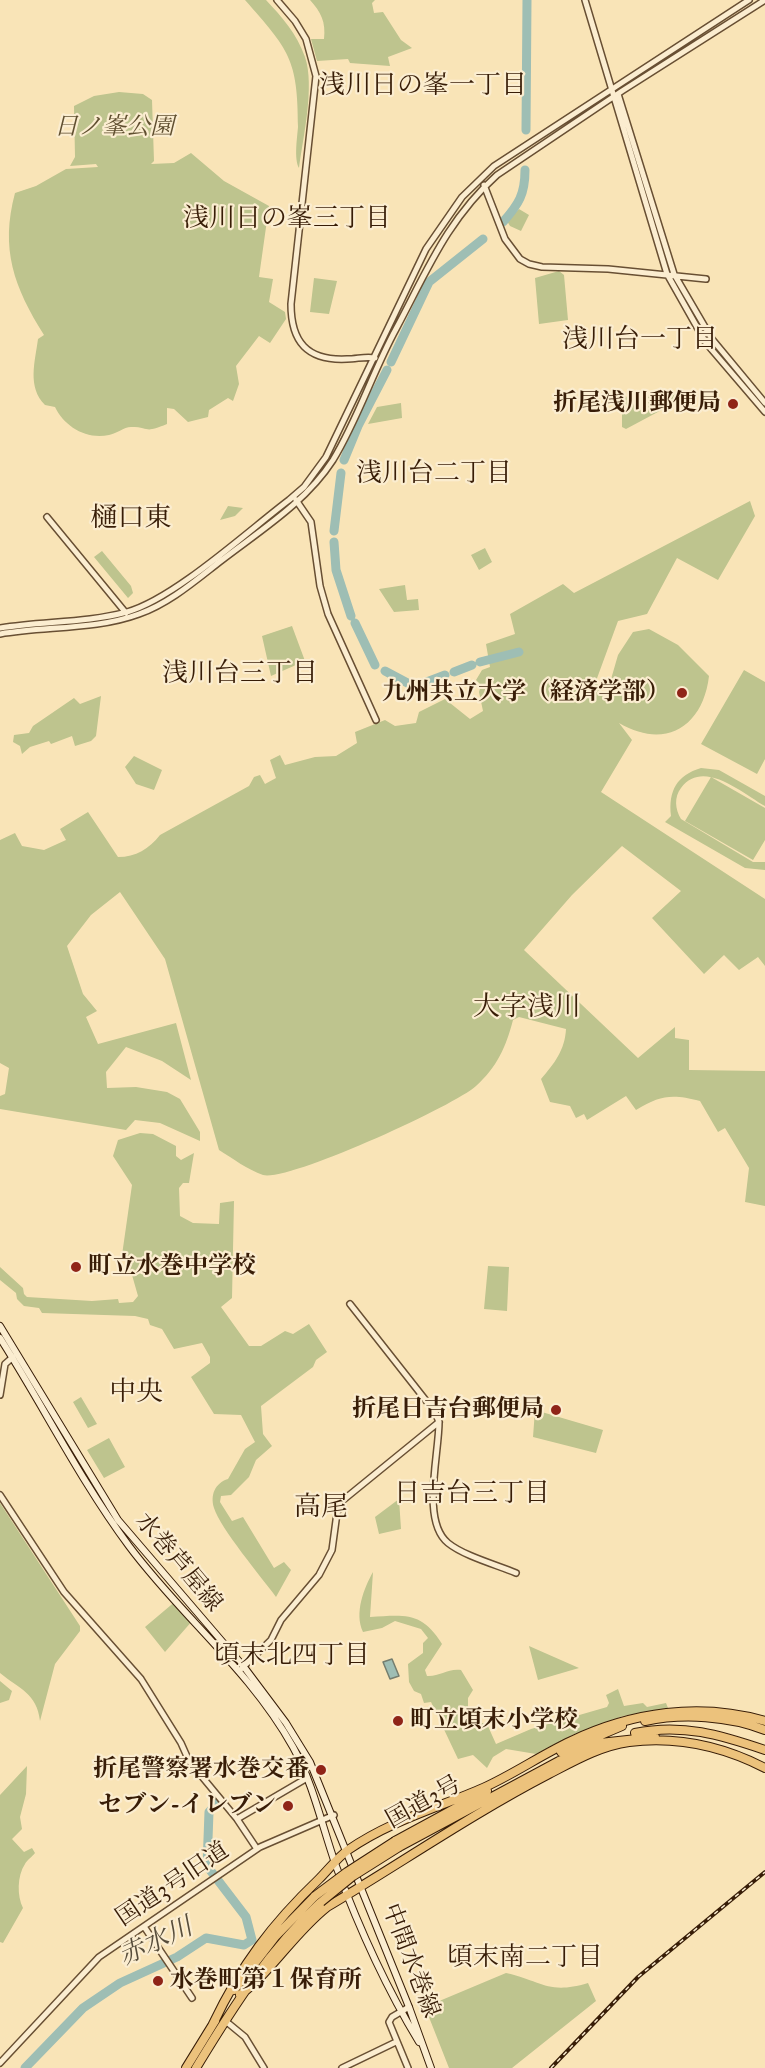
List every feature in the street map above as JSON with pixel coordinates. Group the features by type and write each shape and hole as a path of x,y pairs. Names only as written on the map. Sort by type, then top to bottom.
{"highway":[{"path":"213,2024 234,1981 267,1934 291,1906 336,1864 346,1851 396,1821 518,1772 568,1742 620,1721 667,1712 711,1712 765,1721"},
{"name":"国道3号","path":"186,2068 262,1952 315,1896 347,1872 518,1772 598,1735 650,1720 671,1717 710,1718 765,1730"},
{"path":"600,1743 636,1732 680,1728 711,1732 765,1750"},
{"path":"240,1995 254,1984 312,1919 506,1796 584,1756 675,1731 765,1750"},
{"name":"国道3号","path":"196,2068 240,1995 268,1956 321,1902 352,1876 397,1844 559,1761 600,1743 657,1737 688,1738 718,1744 765,1767"},
{"path":"629,1742 665,1740 702,1744 730,1752 765,1767"}],"main road":[{"name":"水巻芦屋線","path":"0,1326 86,1483 130,1547 241,1669 286,1723 310,1762 334,1815 361,1886"},
{"name":"水巻芦屋線","path":"0,1338 15,1357"},
{"name":"水巻芦屋線","path":"241,1669 294,1749 307,1778 347,1895"},
{"name":"中間水巻線","path":"361,1886 431,2068"},
{"name":"中間水巻線","path":"347,1895 381,1975 400,2012 424,2050"}],"street":[{"path":"277,0 295,21 306,39 315,76 291,304 294,333 300,343 320,357 346,359 373,357 380,360"},
{"path":"585,0 670,274 706,343 765,412"},
{"path":"295,499 326,457 435,234 462,196 494,166 749,0"},
{"path":"0,634 127,615 152,609 179,593 295,499 333,460 380,360 438,247 453,223 484,187 497,175 615,96 765,0"},
{"path":"481,178 505,239 520,259 530,264 543,267 670,274 706,279"},
{"path":"670,274 712,339 765,403"},
{"path":"295,499 313,528 315,563 328,614 376,720"},
{"path":"47,517 127,615"},
{"path":"0,628 127,615"},
{"path":"350,1304 435,1412 440,1422 433,1508 436,1528 454,1547 516,1573"},
{"path":"0,1395 5,1364 15,1357"},
{"path":"241,1669 271,1640 281,1620 319,1575 332,1550 337,1513 342,1501 440,1422"},
{"path":"0,1495 64,1592 141,1679 181,1743 189,1761 237,1820 257,1849"},
{"path":"237,1820 307,1778"},
{"name":"国道3号旧道","path":"0,2063 85,1970 107,1952 257,1849 334,1815"},
{"path":"145,1928 192,1998"},
{"path":"408,2068 389,2022 409,2007"},
{"path":"228,2023 245,2037 264,2068"},
{"path":"342,2068 396,2042"}],"green space":[{"path":"245,0 266,0 293,33 305,57 309,97 299,168 296,154 298,104 293,70 281,44"},
{"path":"310,0 375,0 372,3 374,13 383,12 401,40 412,48 388,57 390,66 350,63 348,59 317,61 311,39 324,39 324,27 320,13"},
{"name":"日ノ峯公園","path":"119,92 143,94 152,100 154,161 151,164 174,163 191,153 224,181 269,206 259,277 273,279 269,302 285,312 286,319 270,343 259,336 236,366 239,384 233,401 228,398 209,410 208,417 188,422 174,409 167,408 167,424 150,429 128,427 100,436 84,433 70,426 55,407 45,405 39,398 34,382 35,356 38,339 44,335 18,284 10,250 9,232 15,193 36,186 66,169 98,167 96,164 70,166 75,157 74,106 94,96"},
{"path":"519,209 529,215 521,231 510,226 507,221"},
{"path":"559,271 564,275 568,320 539,324 535,278"},
{"path":"314,278 337,281 329,314 310,312"},
{"path":"683,393 684,398 626,429 622,427 622,397"},
{"path":"401,403 402,418 368,424 377,407"},
{"path":"750,501 755,516 718,580 677,558 647,614 618,621 596,681 605,700 618,655 633,632 649,629 678,645 709,676 699,709 679,729 652,734 636,731 619,723 632,740 601,792 765,899 765,966 758,957 739,970 724,955 704,974 652,918 681,891 622,846 572,895 524,950 638,1058 675,1027 675,1038 689,1040 689,1070 765,1071 765,1206 745,1202 749,1168 725,1128 718,1132 700,1101 682,1097 667,1097 636,1110 626,1096 587,1120 584,1114 576,1118 570,1106 550,1102 541,1079 564,1044 566,1029 519,1017 513,1020 504,1048 490,1071 476,1086 462,1096 371,1141 304,1167 278,1174 263,1175 252,1170 219,1150 165,959 120,892 91,915 67,946 83,994 97,1011 86,1017 98,1044 176,1023 191,1080 162,1061 126,1047 106,1072 107,1088 136,1087 167,1092 180,1099 200,1132 200,1141 160,1123 135,1120 126,1130 0,1109 0,1096 5,1094 9,1068 0,1063 0,840 15,833 22,846 44,850 66,840 60,829 88,812 118,857 131,856 147,848 160,835 249,786 254,777 260,775 265,784 276,778 270,760 280,755 285,765 315,757 336,756 357,743 355,732 385,720 395,726 416,723 419,712 445,699 470,719 483,711 479,692 481,685 476,680 482,670 490,667 486,644 515,634 510,614 563,584 574,593"},
{"path":"228,506 243,508 235,516 220,520"},
{"path":"485,548 492,562 479,570 471,555"},
{"path":"102,551 131,586 133,593 128,598 94,557"},
{"path":"405,585 407,600 418,599 419,610 394,612 379,589"},
{"path":"292,626 305,661 271,676 262,636"},
{"path":"744,670 765,682 765,759 757,774 701,744"},
{"path":"101,696 96,736 91,741 75,746 72,736 51,744 49,741 30,747 22,754 20,746 13,742 14,735 29,733 33,726 74,698 80,704"},
{"path":"134,756 162,770 154,790 136,784 125,767"},
{"path":"701,768 719,770 765,796 765,806 723,781 700,776 690,780 677,795 677,811 681,819 753,862 765,862 765,870 745,868 665,822 671,816 671,799 676,785 686,775"},
{"path":"711,777 765,808 765,840 753,860 685,821"},
{"path":"140,1133 153,1134 176,1146 176,1156 181,1160 194,1153 189,1183 183,1183 179,1188 180,1216 193,1223 219,1224 220,1203 234,1201 232,1298 221,1307 249,1346 261,1346 285,1331 293,1334 309,1324 327,1352 316,1360 313,1367 261,1406 263,1434 272,1446 256,1460 249,1477 231,1495 221,1496 220,1502 232,1521 243,1517 274,1568 284,1562 291,1570 276,1597 233,1540 214,1508 215,1490 220,1483 228,1479 245,1449 255,1442 241,1415 214,1414 191,1377 210,1363 210,1357 202,1343 174,1349 162,1329 150,1325 148,1319 135,1316 42,1313 39,1308 24,1306 17,1299 16,1293 0,1280 0,1267 23,1288 27,1297 92,1301 118,1299 119,1303 133,1302 138,1296 130,1268 122,1255 132,1185 113,1156 118,1140"},
{"path":"488,1266 509,1267 507,1311 484,1309"},
{"path":"81,1397 97,1424 88,1428 73,1402"},
{"path":"535,1410 603,1430 596,1453 533,1437"},
{"path":"109,1438 125,1467 104,1478 87,1450"},
{"path":"399,1499 401,1529 379,1534 375,1517"},
{"path":"0,1503 80,1626 80,1631 55,1664 40,1721 35,1704 26,1692 0,1673"},
{"path":"373,1572 370,1617 411,1617 419,1620 435,1633 442,1644 425,1670 427,1676 461,1670 473,1690 468,1698 468,1720 487,1724 496,1744 531,1729 607,1707 609,1703 606,1695 618,1689 624,1706 643,1703 647,1707 666,1703 668,1708 623,1716 572,1735 536,1754 506,1749 493,1757 487,1768 473,1755 458,1759 431,1702 424,1703 421,1694 414,1691 409,1682 408,1664 423,1653 423,1643 428,1638 421,1629 395,1621 382,1628 363,1632 360,1625 360,1609 366,1585"},
{"path":"177,1600 193,1620 165,1652 145,1627"},
{"path":"529,1646 579,1668 538,1680"},
{"path":"0,1681 12,1691 9,1700 0,1703"},
{"path":"27,1766 26,1794 20,1817 22,1829 12,1839 24,1852 32,1848 35,1853 20,1874 19,1892 23,1908 3,1943 0,1942 0,1795"},
{"path":"506,1973 554,1987 563,1988 588,1983 596,2001 512,2068 449,2068 425,2007"}],"water":[{"path":"392,1659 399,1676 390,1679 383,1662"}],"waterway":[{"path":"526,130 527,0"},
{"path":"503,222 520,198 524,186 525,170"},
{"path":"391,362 429,282 483,239"},
{"path":"344,460 358,426 387,370"},
{"path":"334,531 341,473"},
{"path":"334,542 336,570 351,616"},
{"path":"355,623 375,665"},
{"path":"480,662 519,652"},
{"path":"454,672 472,665"},
{"path":"385,671 415,687"},
{"path":"424,683 445,675"},
{"name":"赤水川","path":"25,2068 83,2008 120,1983 177,1957 206,1938 244,1945 252,1940 246,1917 207,1866 209,1812 219,1801"}],"railway":[{"path":"551,2068 638,1977 765,1872"}],"place":[{"name":"折尾浅川郵便局","path":"733,404"},
{"name":"九州共立大学（経済学部）","path":"682,693"},
{"name":"町立水巻中学校","path":"76,1267"},
{"name":"折尾日吉台郵便局","path":"556,1410"},
{"name":"町立頃末小学校","path":"398,1721"},
{"name":"折尾警察署水巻交番","path":"321,1770"},
{"name":"セブン-イレブン","path":"288,1806"},
{"name":"水巻町第１保育所","path":"158,1981"}],"district":[{"name":"浅川日の峯一丁目","path":"423,87"},
{"name":"浅川日の峯三丁目","path":"287,220"},
{"name":"浅川台一丁目","path":"640,341"},
{"name":"浅川台二丁目","path":"434,475"},
{"name":"樋口東","path":"131,519"},
{"name":"浅川台三丁目","path":"240,675"},
{"name":"大字浅川","path":"527,1008"},
{"name":"中央","path":"136,1393"},
{"name":"日吉台三丁目","path":"472,1495"},
{"name":"高尾","path":"321,1508"},
{"name":"頃末北四丁目","path":"292,1657"},
{"name":"頃末南二丁目","path":"525,1959"}]}
